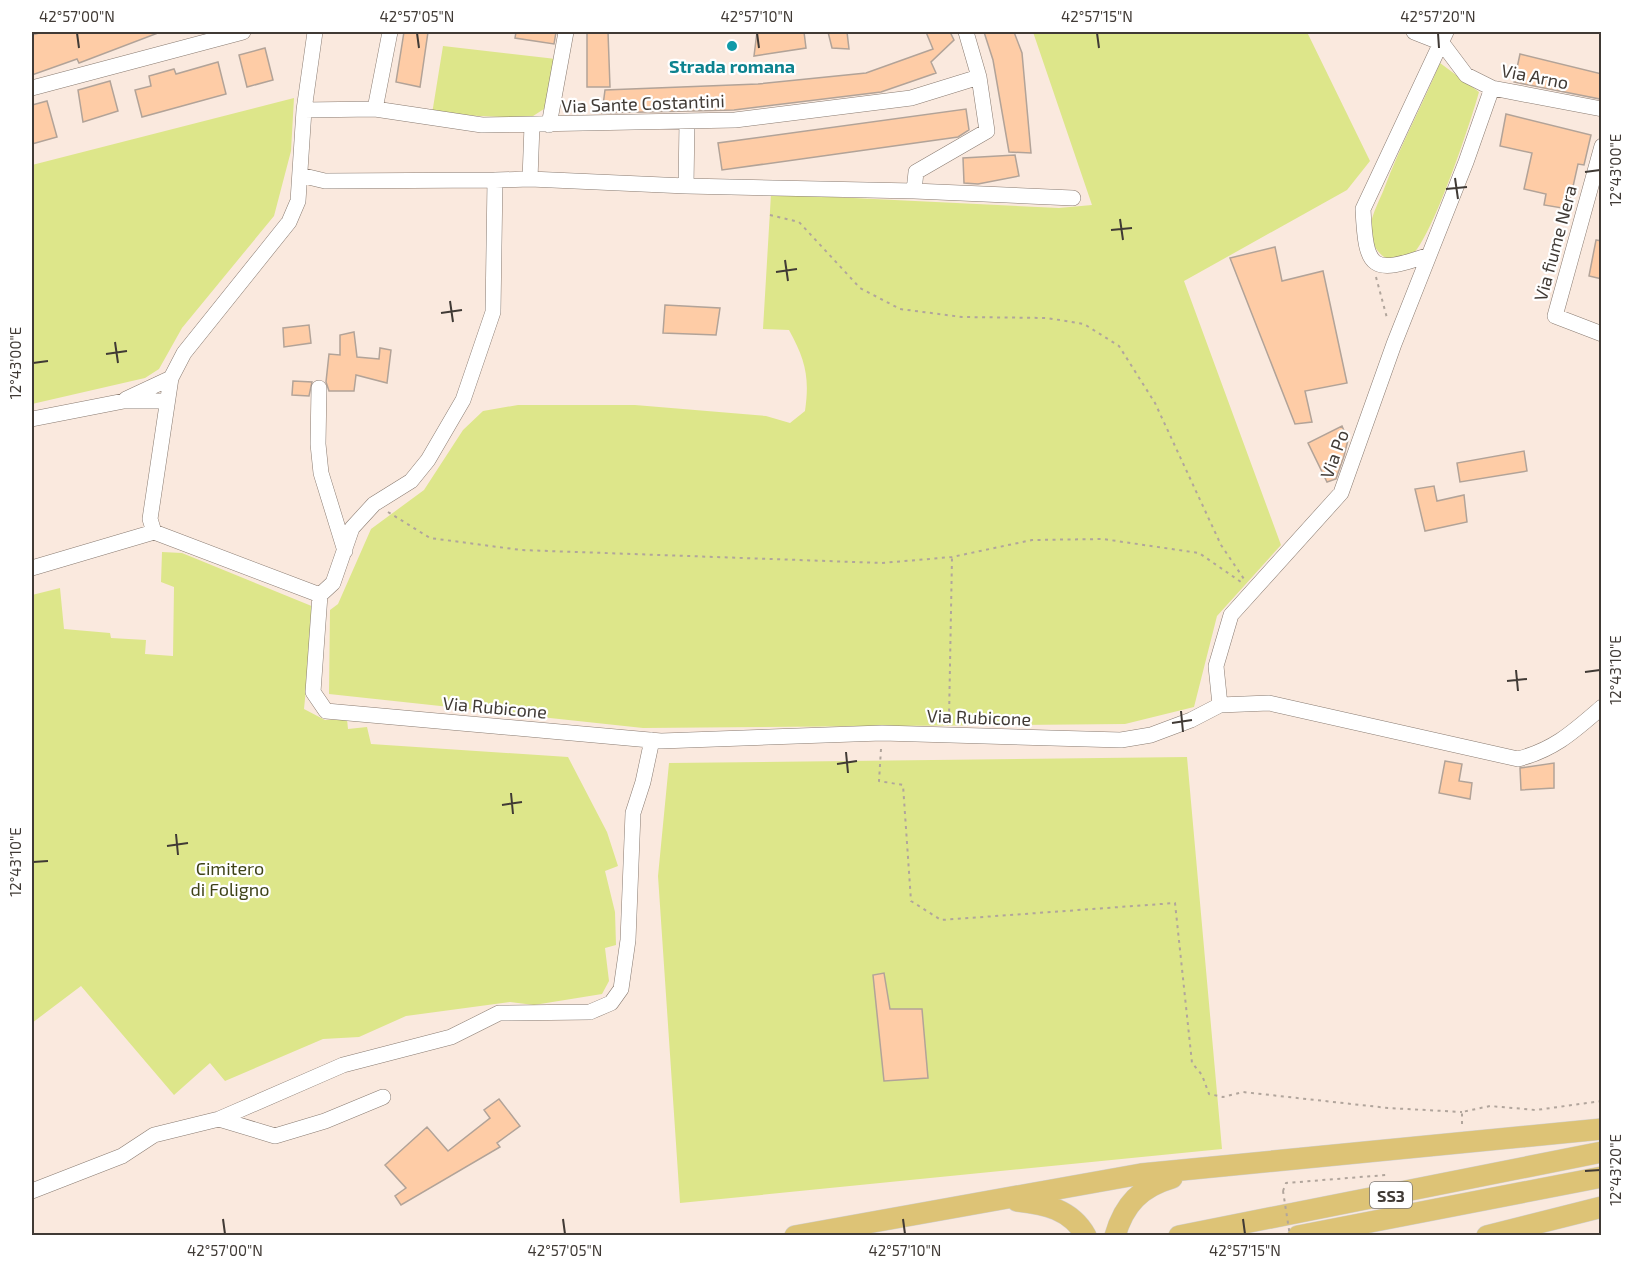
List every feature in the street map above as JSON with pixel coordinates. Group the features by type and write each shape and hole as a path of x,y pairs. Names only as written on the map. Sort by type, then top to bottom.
{"highway":[{"path":"795,1236 1141,1174 1602,1128"},
{"name":"SS3","path":"1179,1236 1602,1152"},
{"path":"1115,1236 1130,1202 1147,1187 1210,1167"},
{"name":"SS3","path":"1298,1236 1602,1177"},
{"path":"1000,1198 1030,1202 1061,1211 1071,1218 1086,1236"},
{"path":"1487,1236 1602,1207"},
{"path":"1572,1216 1602,1220"}],"street":[{"path":"32,88 243,32"},
{"path":"154,532 150,519 171,378 184,353 289,222 298,201 304,110 315,32"},
{"path":"375,110 390,32"},
{"path":"549,125 566,32"},
{"path":"914,191 916,172 987,131 979,77 966,32"},
{"path":"1414,32 1444,37 1363,209 1365,238 1371,260 1379,266 1393,266 1429,255"},
{"name":"Via Arno","path":"1444,37 1466,75 1492,88 1602,109"},
{"name":"Via Sante Costantini","path":"304,110 375,110 482,125 735,120 911,98 979,77"},
{"name":"Via Po","path":"1220,705 1216,666 1231,615 1341,493 1394,344 1492,88"},
{"path":"686,186 687,121"},
{"path":"530,179 532,125"},
{"name":"Via fiume Nera","path":"1602,146 1555,316 1602,334"},
{"path":"300,175 326,181 530,179 1073,198"},
{"path":"32,568 154,532 320,595 333,583 352,528 374,504 411,481 428,460 463,400 493,312 495,180"},
{"path":"124,400 171,378"},
{"path":"319,388 318,444 321,473 345,551"},
{"path":"32,419 124,400 166,401"},
{"name":"Via Rubicone","path":"320,595 313,692 326,711 652,740 882,733 1121,740 1151,735 1191,720 1220,705 1269,703 1518,759 1544,752 1573,732 1602,707"},
{"path":"32,1191 122,1156 154,1134 219,1119 343,1065 451,1037 500,1014 590,1012 611,1003 621,989 628,940 633,813 643,782 652,740"},
{"path":"219,1119 275,1136 325,1120 383,1097"}],"path":[{"path":"770,215 799,222 860,288 900,309 962,316 1047,318 1084,324 1119,346 1155,403 1221,545 1252,591"},
{"path":"1371,260 1394,344"},
{"path":"374,504 430,538 521,550 882,563 952,557 1032,540 1103,539 1199,553 1252,591"},
{"path":"948,735 952,557"},
{"path":"882,733 879,781 903,785 911,900 941,920 1175,903 1192,1063 1202,1075 1209,1094 1223,1097 1244,1092 1388,1108 1462,1112 1490,1106 1536,1110 1602,1101"},
{"path":"1462,1112 1462,1133"},
{"path":"1290,1236 1283,1191 1286,1183 1391,1175"}],"green space":[{"path":"1033,32 1307,32 1370,161 1347,190 1184,281 1281,545 1217,616 1194,707 1125,724 643,728 329,694 330,610 338,604 371,529 424,490 463,430 483,411 518,405 635,405 766,416 790,423 805,411 807,388 805,369 789,330 763,329 771,194 1059,208 1092,205"},
{"path":"443,46 556,59 547,107 530,118 432,114"},
{"path":"1440,63 1479,92 1449,182 1427,232 1417,250 1408,258 1391,260 1379,252 1375,246 1371,223 1397,157"},
{"path":"294,98 291,151 274,216 182,328 159,369 145,378 32,404 32,165"},
{"name":"Cimitero di Foligno","path":"162,552 182,553 314,607 304,709 325,720 347,719 348,729 367,727 371,744 568,757 607,832 618,866 605,871 615,912 616,945 605,948 609,981 602,994 534,1005 510,1002 406,1016 359,1037 323,1039 225,1081 210,1063 174,1095 81,986 32,1023 32,595 60,588 64,629 110,633 111,638 146,640 145,654 173,656 174,587 161,582"},
{"path":"1187,757 1222,1149 680,1203 658,876 669,763"}],"building":[{"path":"43,32 158,33 79,63 77,59 32,75 32,35"},
{"path":"404,32 428,32 420,87 396,82"},
{"path":"516,32 556,32 554,44 515,38"},
{"path":"587,32 608,32 610,87 587,87"},
{"path":"757,32 804,32 806,48 754,56"},
{"path":"828,32 847,32 849,49 832,48"},
{"path":"926,32 950,32 954,40 931,62 936,73 881,92 734,110 602,113 605,90 758,84 866,73 933,49"},
{"path":"984,32 1014,32 1022,53 1031,153 1009,152 993,60"},
{"path":"265,48 273,80 247,87 239,55"},
{"path":"1520,54 1602,74 1600,99 1514,82"},
{"path":"218,62 226,94 142,117 135,90 151,86 149,76 174,69 176,74"},
{"path":"110,81 118,111 83,122 78,90"},
{"path":"47,101 57,137 32,144 32,105"},
{"path":"966,109 969,130 958,137 722,170 718,143"},
{"path":"1506,114 1591,135 1584,165 1578,164 1568,209 1544,205 1546,194 1524,189 1532,153 1500,146"},
{"path":"1015,155 1019,176 978,184 964,183 963,158"},
{"path":"1596,240 1602,241 1602,279 1589,276"},
{"path":"1275,247 1282,281 1323,271 1347,383 1305,391 1312,422 1295,424 1230,258"},
{"path":"665,305 720,308 716,335 663,333"},
{"path":"309,325 311,343 284,347 283,328"},
{"path":"354,332 357,357 379,359 380,348 391,350 387,383 356,375 354,391 329,391 326,382 329,354 340,355 340,335"},
{"path":"293,381 312,382 309,396 292,395"},
{"path":"1342,426 1348,440 1344,456 1336,479 1327,482 1308,443"},
{"path":"1524,451 1527,471 1460,482 1457,463"},
{"path":"1434,486 1437,501 1464,495 1467,522 1425,531 1415,489"},
{"path":"1445,761 1462,764 1459,781 1472,783 1470,799 1439,793"},
{"path":"1554,763 1554,788 1521,790 1520,768"},
{"path":"884,973 890,1009 922,1009 928,1078 884,1081 873,975"},
{"path":"499,1099 520,1126 497,1143 500,1147 401,1205 395,1196 406,1188 385,1165 427,1127 448,1151 490,1118 484,1110"}],"place":[{"name":"Strada romana","path":"732,46"}]}
